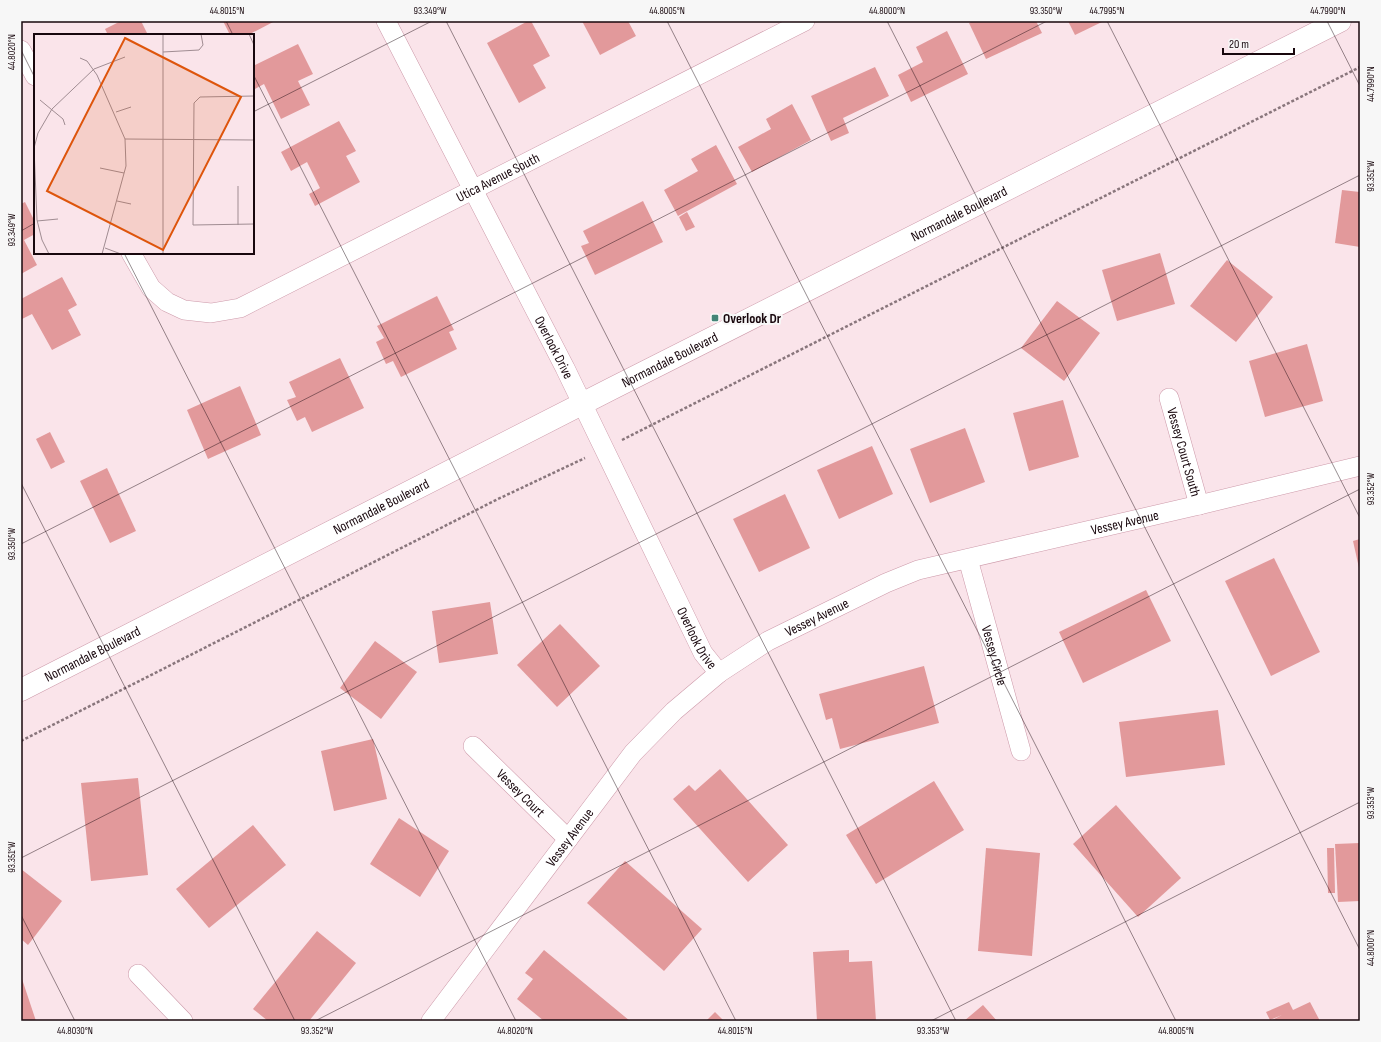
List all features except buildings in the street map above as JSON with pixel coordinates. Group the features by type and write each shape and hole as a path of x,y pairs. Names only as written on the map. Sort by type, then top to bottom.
{"street":[{"name":"Overlook Drive","path":"386,21 565,368 703,653 719,673"},
{"name":"Utica Avenue South","path":"132,254 151,288 167,302 184,310 211,313 240,308 806,21"},
{"name":"Normandale Boulevard","path":"21,690 582,404 1340,21"},
{"path":"21,50 34,74"},
{"name":"Vessey Court South","path":"1169,398 1199,505"},
{"name":"Vessey Avenue","path":"431,1021 634,753 674,711 719,673 768,641 918,570 1360,466"},
{"name":"Vessey Circle","path":"968,559 1021,752"},
{"name":"Vessey Court","path":"473,746 568,839"},
{"path":"138,974 183,1021"}],"path":[{"path":"21,741 498,499 604,449 1360,67"}],"place":[{"name":"Overlook Dr","path":"715,318"}]}
